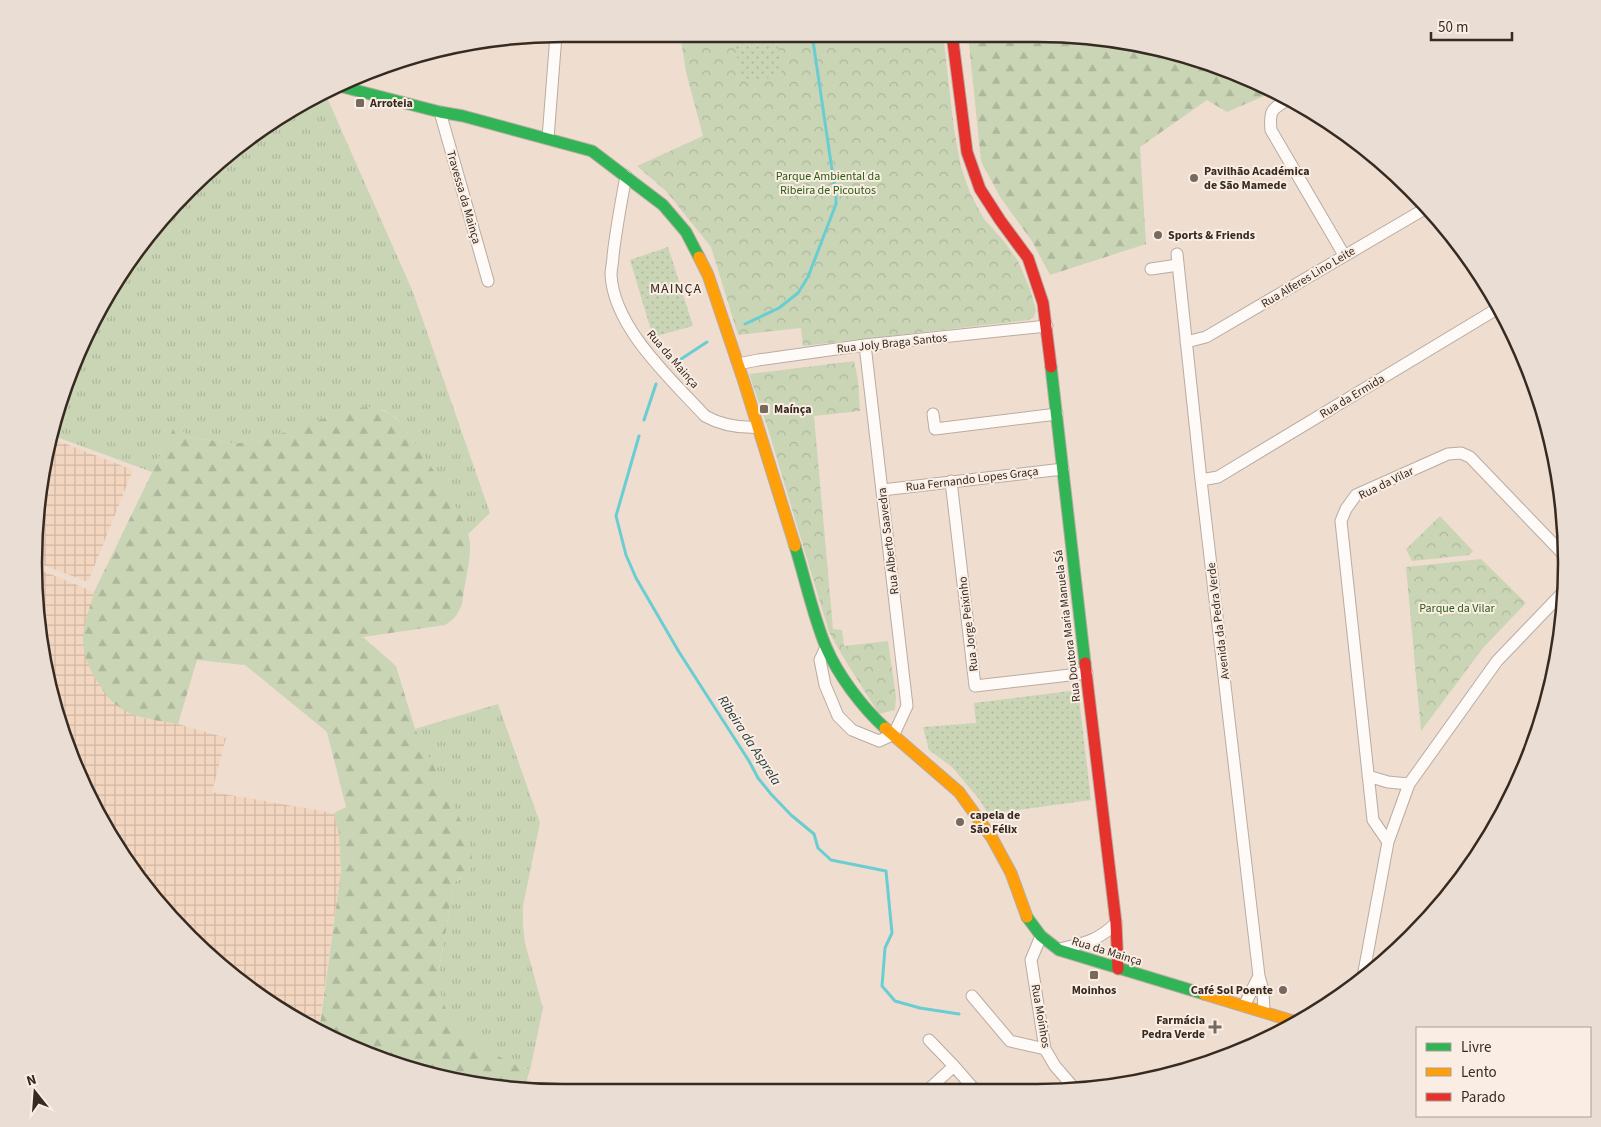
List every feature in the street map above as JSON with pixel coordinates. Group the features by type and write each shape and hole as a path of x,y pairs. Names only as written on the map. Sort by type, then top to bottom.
{"street":[{"path":"548,138 555,42"},
{"name":"Rua Doutora Maria Manuela Sá","path":"953,42 966,152 980,190 1028,258 1044,303 1116,923 1118,969"},
{"name":"Rua da Mainça","path":"349,89 463,116 493,126 548,138 592,151 663,205 686,232 708,275 738,364 826,646 843,677 871,715 959,792 992,838 1011,873 1028,918 1041,936 1059,950 1289,1020"},
{"path":"1281,103 1276,106 1270,117 1271,130 1344,255"},
{"name":"Travessa da Mainça","path":"440,112 488,281"},
{"name":"Rua da Mainça","path":"626,176 611,275 615,294 630,329 652,359 705,416 714,421 744,428 758,427"},
{"name":"Rua Alferes Lino Leite","path":"1186,342 1206,337 1421,211"},
{"name":"Avenida da Pedra Verde","path":"1152,269 1178,260 1201,480 1259,976 1263,990 1264,1012"},
{"name":"Rua da Ermida","path":"1201,480 1218,477 1494,312"},
{"name":"Rua Joly Braga Santos","path":"738,364 865,345 1047,326"},
{"name":"Rua Alberto Saavedra","path":"865,345 907,706 894,734"},
{"path":"933,414 935,429 1057,414"},
{"name":"Rua da Vilar","path":"1388,842 1373,820 1341,520 1346,509 1356,495 1448,454 1461,453 1470,457 1558,548"},
{"name":"Rua Fernando Lopes Graça","path":"882,490 1063,469"},
{"name":"Rua Jorge Peixinho","path":"951,481 975,686 1087,673"},
{"path":"1365,969 1388,842 1409,784 1497,661 1557,598"},
{"name":"Rua da Mainça","path":"826,646 820,660 825,685 838,716 852,730 879,741 894,734"},
{"path":"1368,776 1388,782 1409,784"},
{"path":"1059,950 1096,939 1106,933 1116,923"},
{"name":"Rua Moínhos","path":"1041,936 1032,960 1045,1049 1055,1066 1069,1083"},
{"path":"1244,1006 1259,976"},
{"path":"972,996 1010,1041 1045,1049"},
{"path":"928,1040 969,1084"},
{"path":"934,1084 954,1066"}],"shaded area":[{"path":"58,441 133,470 88,582 42,565 47,495"},
{"path":"42,571 94,592 92,599 137,717 178,724 226,738 212,792 334,813 339,834 341,871 319,1024 274,997 246,977 195,932 150,881 112,824 82,763 60,698 47,632"}],"green space":[{"name":"Parque Ambiental da Ribeira de Picoutos","path":"681,42 944,42 954,129 961,167 970,193 984,219 1003,240 1018,261 1030,289 1036,310 1034,317 1028,320 803,346 801,328 738,335 711,247 666,191 637,166 703,136 686,72"},
{"path":"735,42 777,42 782,75 741,82"},
{"path":"969,42 1038,42 1106,47 1172,60 1205,70 1266,95 1227,112 1207,100 1140,147 1146,244 1050,275 1032,241 1000,197 981,161"},
{"path":"328,99 413,292 490,513 468,534 452,501 404,427 386,411 366,407 253,443 232,443 186,437 177,422 152,472 58,438 70,396 96,333 130,274 150,246 195,195 246,150 274,130"},
{"path":"668,247 693,326 653,337 630,260"},
{"path":"854,361 858,380 860,411 814,416 833,629 842,630 844,646 888,641 896,697 895,710 879,714 829,632 768,429 749,374"},
{"path":"366,407 387,412 404,427 443,484 467,531 470,543 468,565 462,604 454,618 445,625 363,637 396,666 415,729 461,821 470,844 473,864 470,871 454,883 440,962 440,992 446,1008 455,1023 468,1036 498,1056 530,1070 526,1083 495,1080 429,1067 364,1045 320,1024 341,871 339,834 334,813 346,807 327,732 245,665 197,660 178,724 140,717 129,713 111,701 95,678 84,650 84,629 94,592 177,421 186,437 232,443 253,443 352,409"},
{"path":"1440,516 1473,551 1469,555 1412,561 1406,549"},
{"name":"Parque da Vilar","path":"1481,559 1526,603 1483,648 1421,731 1406,567"},
{"path":"1078,690 1091,800 988,814 979,799 952,767 929,750 923,727 976,723 974,703"},
{"path":"498,704 540,823 523,906 525,943 543,1008 530,1070 498,1056 467,1036 455,1023 446,1008 440,992 440,966 454,882 462,878 415,729"}],"waterway":[{"name":"Ribeira da Asprela","path":"745,324 779,308 798,293 808,277 836,204 813,42"},
{"name":"Ribeira da Asprela","path":"675,363 707,342"},
{"name":"Ribeira da Asprela","path":"644,420 656,384"},
{"name":"Ribeira da Asprela","path":"639,436 616,516 626,555 636,578 679,652 758,778 771,794 791,815 814,834 818,848 831,860 886,871 892,933 885,948 882,986 895,1001 920,1008 959,1014"}],"traffic: fast":[{"path":"349,89 463,116 592,151 663,205 686,232 699,257"},
{"path":"1051,367 1085,663"},
{"path":"795,546 817,623 831,658 851,690 885,728"},
{"path":"1027,917 1041,936 1059,950 1204,994"}],"traffic: slow":[{"path":"699,257 708,275 744,382 795,546"},
{"path":"885,728 959,792 992,838 1011,873 1027,917"},
{"path":"1204,994 1289,1020"}],"traffic: jam":[{"path":"953,42 967,152 980,189 1028,258 1043,303 1051,367"},
{"path":"1085,663 1116,923 1118,969"}],"place":[{"name":"Arroteia","path":"360,103"},
{"name":"Pavilhão Académica de São Mamede","path":"1194,178"},
{"name":"Sports & Friends","path":"1158,235"},
{"name":"Maínça","path":"764,409"},
{"name":"capela de São Félix","path":"960,822"},
{"name":"Moinhos","path":"1094,975"},
{"name":"Café Sol Poente","path":"1283,990"},
{"name":"Farmácia Pedra Verde","path":"1215,1027"}],"district":[{"name":"MAINÇA","path":"676,288"}]}
